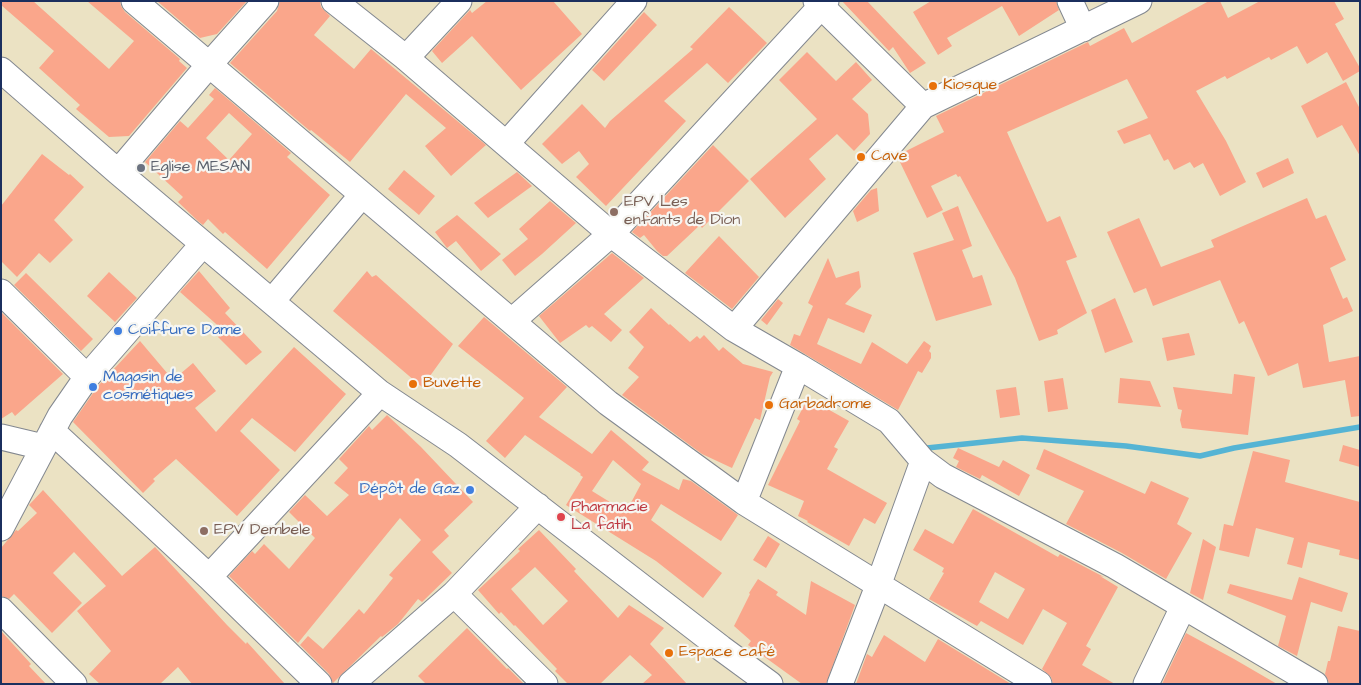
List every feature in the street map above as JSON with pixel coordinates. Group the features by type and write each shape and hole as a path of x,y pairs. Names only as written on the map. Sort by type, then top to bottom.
{"street":[{"path":"134,1 208,66 608,403 744,502 1039,684"},
{"path":"118,172 266,1"},
{"path":"334,1 406,58 611,234 734,329 890,421 923,461 943,476 1115,566 1315,684"},
{"path":"406,58 458,1"},
{"path":"507,143 634,1"},
{"path":"1070,1 1083,29"},
{"path":"734,329 923,106 1139,1"},
{"path":"512,321 611,234 821,3 923,106"},
{"path":"1,70 118,172 380,393 458,445 770,684"},
{"path":"272,301 362,195"},
{"path":"1,528 48,439 70,400 86,377 203,244"},
{"path":"1,292 86,377"},
{"path":"744,502 798,366"},
{"path":"209,577 380,393"},
{"path":"1,436 48,439 209,577 319,684"},
{"path":"840,684 923,461"},
{"path":"351,684 454,594 538,506"},
{"path":"454,594 545,684"},
{"path":"1146,684 1183,606"},
{"path":"1,610 74,684"}],"building":[{"path":"1,1 33,1 109,69 134,41 87,1 120,1 125,12 180,59 179,61 187,68 129,136 109,137 76,109 80,105 39,68 54,51 1,5"},
{"path":"157,1 247,1 217,34 200,38"},
{"path":"280,1 320,1 321,7 330,16 314,35 354,69 371,49 486,145 451,176 425,146 446,128 406,94 350,162 310,131 230,63 277,11"},
{"path":"487,1 553,1 582,34 521,90 472,36 442,63 432,51 470,10 472,13"},
{"path":"842,1 867,1 926,63 910,73 893,47 889,51"},
{"path":"931,1 1056,1 1059,10 1019,36 1002,6 947,38 952,46 938,55 913,12"},
{"path":"1209,1 1220,1 1228,18 1260,1 1334,1 1344,19 1335,24 1360,71 1343,81 1327,52 1307,64 1297,46 1271,60 1269,57 1227,79 1225,76 1196,91 1226,141 1246,182 1220,196 1203,163 1194,168 1190,162 1174,170 1168,159 1164,161 1150,134 1124,144 1117,131 1148,118 1127,79 1007,132 1047,222 1060,216 1077,257 1066,261 1087,313 1057,330 1058,334 1039,341 1015,278 960,176 958,177 956,174 931,186 943,210 927,218 898,158 902,153 944,132 936,116 1088,42 1090,46 1124,28 1132,43"},
{"path":"729,7 767,43 728,83 707,63 664,101 686,121 606,206 576,177 589,164 579,151 562,164 542,144 582,104 605,128 610,121 693,49 690,47"},
{"path":"644,12 657,25 604,81 592,70"},
{"path":"807,52 836,81 856,62 872,80 852,99 868,114 870,134 854,151 837,134 809,159 826,179 785,218 750,179 817,119 779,80"},
{"path":"1346,82 1360,109 1360,156 1342,125 1317,138 1301,106"},
{"path":"215,88 291,153 287,157 330,195 267,269 225,232 223,234 208,219 203,225 199,222 178,202 183,197 145,162 180,121 188,128 214,99 209,95","holes":["229,113 252,134 229,160 206,138"]},
{"path":"713,145 749,181 702,228 700,225 667,256 663,256 644,235 640,238 632,232"},
{"path":"42,154 70,174 84,187 54,220 73,240 50,263 39,253 17,277 1,261 1,206"},
{"path":"1288,158 1294,173 1263,188 1256,173"},
{"path":"404,170 435,196 419,215 388,189"},
{"path":"517,172 532,186 488,218 474,203"},
{"path":"877,188 879,211 857,222 853,211 871,190"},
{"path":"1307,198 1316,219 1326,215 1346,260 1330,268 1343,299 1347,297 1353,311 1323,325 1329,362 1360,356 1360,416 1351,417 1345,380 1303,388 1298,363 1268,376 1244,321 1239,324 1220,280 1153,306 1146,288 1134,293 1107,232 1139,218 1161,267 1214,247 1211,240"},
{"path":"550,201 576,223 515,276 502,260 528,239 519,229"},
{"path":"958,206 972,246 962,250 973,278 982,275 992,305 936,321 913,253 954,240 942,213"},
{"path":"457,215 501,254 481,271 456,241 447,248 435,232"},
{"path":"719,236 759,277 732,309 685,273"},
{"path":"612,253 644,278 604,314 622,330 611,342 592,326 589,328 586,325 560,343 539,316"},
{"path":"828,258 836,278 859,271 861,287 845,304 872,315 864,333 828,318 817,344 861,364 872,342 907,364 924,341 931,346 929,351 931,358 922,373 918,371 898,410 790,345 794,334 800,336 813,306 808,303"},
{"path":"199,271 230,308 225,313 262,352 246,365 218,337 224,331 180,292"},
{"path":"367,271 372,277 376,275 453,344 422,387 333,311"},
{"path":"109,272 137,298 115,322 87,296"},
{"path":"26,273 93,339 81,351 14,285"},
{"path":"1115,298 1133,342 1105,353 1091,310"},
{"path":"778,299 783,303 767,325 761,320"},
{"path":"651,308 690,342 697,336 700,339 704,335 719,351 723,347 743,364 773,372 770,377 760,420 755,418 732,468 702,454 622,395 639,377 628,368 644,347 629,332"},
{"path":"1,312 63,374 15,416 12,412 1,419"},
{"path":"484,317 567,387 539,417 592,454 611,430 649,462 642,470 679,490 683,479 691,481 738,515 721,541 661,504 651,520 722,573 703,598 656,561 566,505 583,477 581,474 525,435 505,458 486,441 524,398 458,346","holes":["613,460 641,484 626,512 592,491"]},
{"path":"1189,333 1195,355 1167,361 1162,338"},
{"path":"140,341 173,380 193,363 216,391 195,408 216,432 294,347 346,394 295,452 252,418 240,431 280,470 237,516 176,459 153,479 155,481 143,493 73,422 98,386"},
{"path":"1234,374 1255,377 1248,435 1182,428 1180,420 1182,410 1178,409 1173,387 1232,394"},
{"path":"1063,378 1068,409 1048,412 1044,381"},
{"path":"1120,378 1150,381 1161,407 1118,403"},
{"path":"1016,387 1020,415 1000,418 996,390"},
{"path":"808,398 849,421 834,447 838,449 827,469 887,503 875,524 864,518 849,546 798,516 804,501 768,485 800,421 797,419"},
{"path":"387,415 421,447 473,502 444,530 449,536 432,552 452,573 422,602 418,599 398,624 381,636 333,683 329,674 300,645 308,636 323,649 359,609 364,614 393,578 389,575 421,540 400,518 298,643 229,576 252,551 255,554 264,544 289,569 315,538 289,512 305,495 327,516 349,495 334,483 348,468 339,459 369,426 372,430"},
{"path":"1343,445 1360,450 1360,467 1339,461"},
{"path":"958,448 999,467 1003,460 1030,475 1019,496 982,475 980,479 956,467 959,461 953,458"},
{"path":"1044,449 1145,494 1151,481 1189,498 1177,524 1192,533 1166,579 1122,553 1066,524 1084,491 1036,469"},
{"path":"1253,451 1290,460 1285,482 1360,502 1360,560 1339,555 1340,550 1308,542 1302,568 1287,564 1294,538 1256,528 1249,557 1219,550 1224,524 1233,526"},
{"path":"43,490 122,576 155,547 285,684 192,684 178,667 160,684 100,684 89,674 111,651 77,611 106,586 74,552 53,573 82,603 52,633 14,594 9,599 1,596 1,548 16,530 18,531 37,513 29,505"},
{"path":"973,509 1058,557 1060,554 1104,577 1100,576 1118,587 1086,646 1091,649 1082,665 1115,684 1053,684 1051,677 1042,669 1067,623 1043,609 1023,645 981,621 977,626 929,599 944,573 942,572 944,568 913,550 925,529 953,544","holes":["995,572 1025,589 1008,619 979,602"]},
{"path":"539,530 618,618 629,605 664,628 650,644 687,684 642,684 652,675 630,655 600,684 568,684 555,671 557,669 515,625 501,612 499,614 478,590 520,551 518,549","holes":["535,567 568,601 543,625 511,589"]},
{"path":"768,536 780,544 766,568 753,560"},
{"path":"1203,539 1216,547 1203,600 1190,593"},
{"path":"1299,577 1348,593 1342,612 1311,602 1297,656 1278,646 1286,616 1227,593 1230,584 1292,600"},
{"path":"758,579 778,592 776,595 806,615 811,581 855,605 826,684 802,684 748,645 751,641 734,626 749,593"},
{"path":"1338,626 1360,631 1360,684 1329,683 1325,674"},
{"path":"467,628 524,684 426,684 418,676"},
{"path":"1,631 31,664 29,666 46,684 1,684"},
{"path":"1186,633 1234,659 1277,684 1162,684"},
{"path":"884,635 925,662 938,639 1011,684 856,684 867,654 872,657"}],"waterway":[{"path":"927,448 1022,438 1126,446 1200,456 1234,448 1360,427"}],"place":[{"name":"Kiosque","path":"933,86"},
{"name":"Cave","path":"861,157"},
{"name":"Eglise MESAN","path":"141,168"},
{"name":"EPV Les enfants de Dion","path":"614,212"},
{"name":"Coiffure Dame","path":"118,331"},
{"name":"Buvette","path":"413,384"},
{"name":"Magasin de cosmétiques","path":"93,387"},
{"name":"Garbadrome","path":"769,405"},
{"name":"Dépôt de Gaz","path":"470,490"},
{"name":"Pharmacie La fatih","path":"561,517"},
{"name":"EPV Dembele","path":"204,531"},
{"name":"Espace café","path":"669,653"}]}
